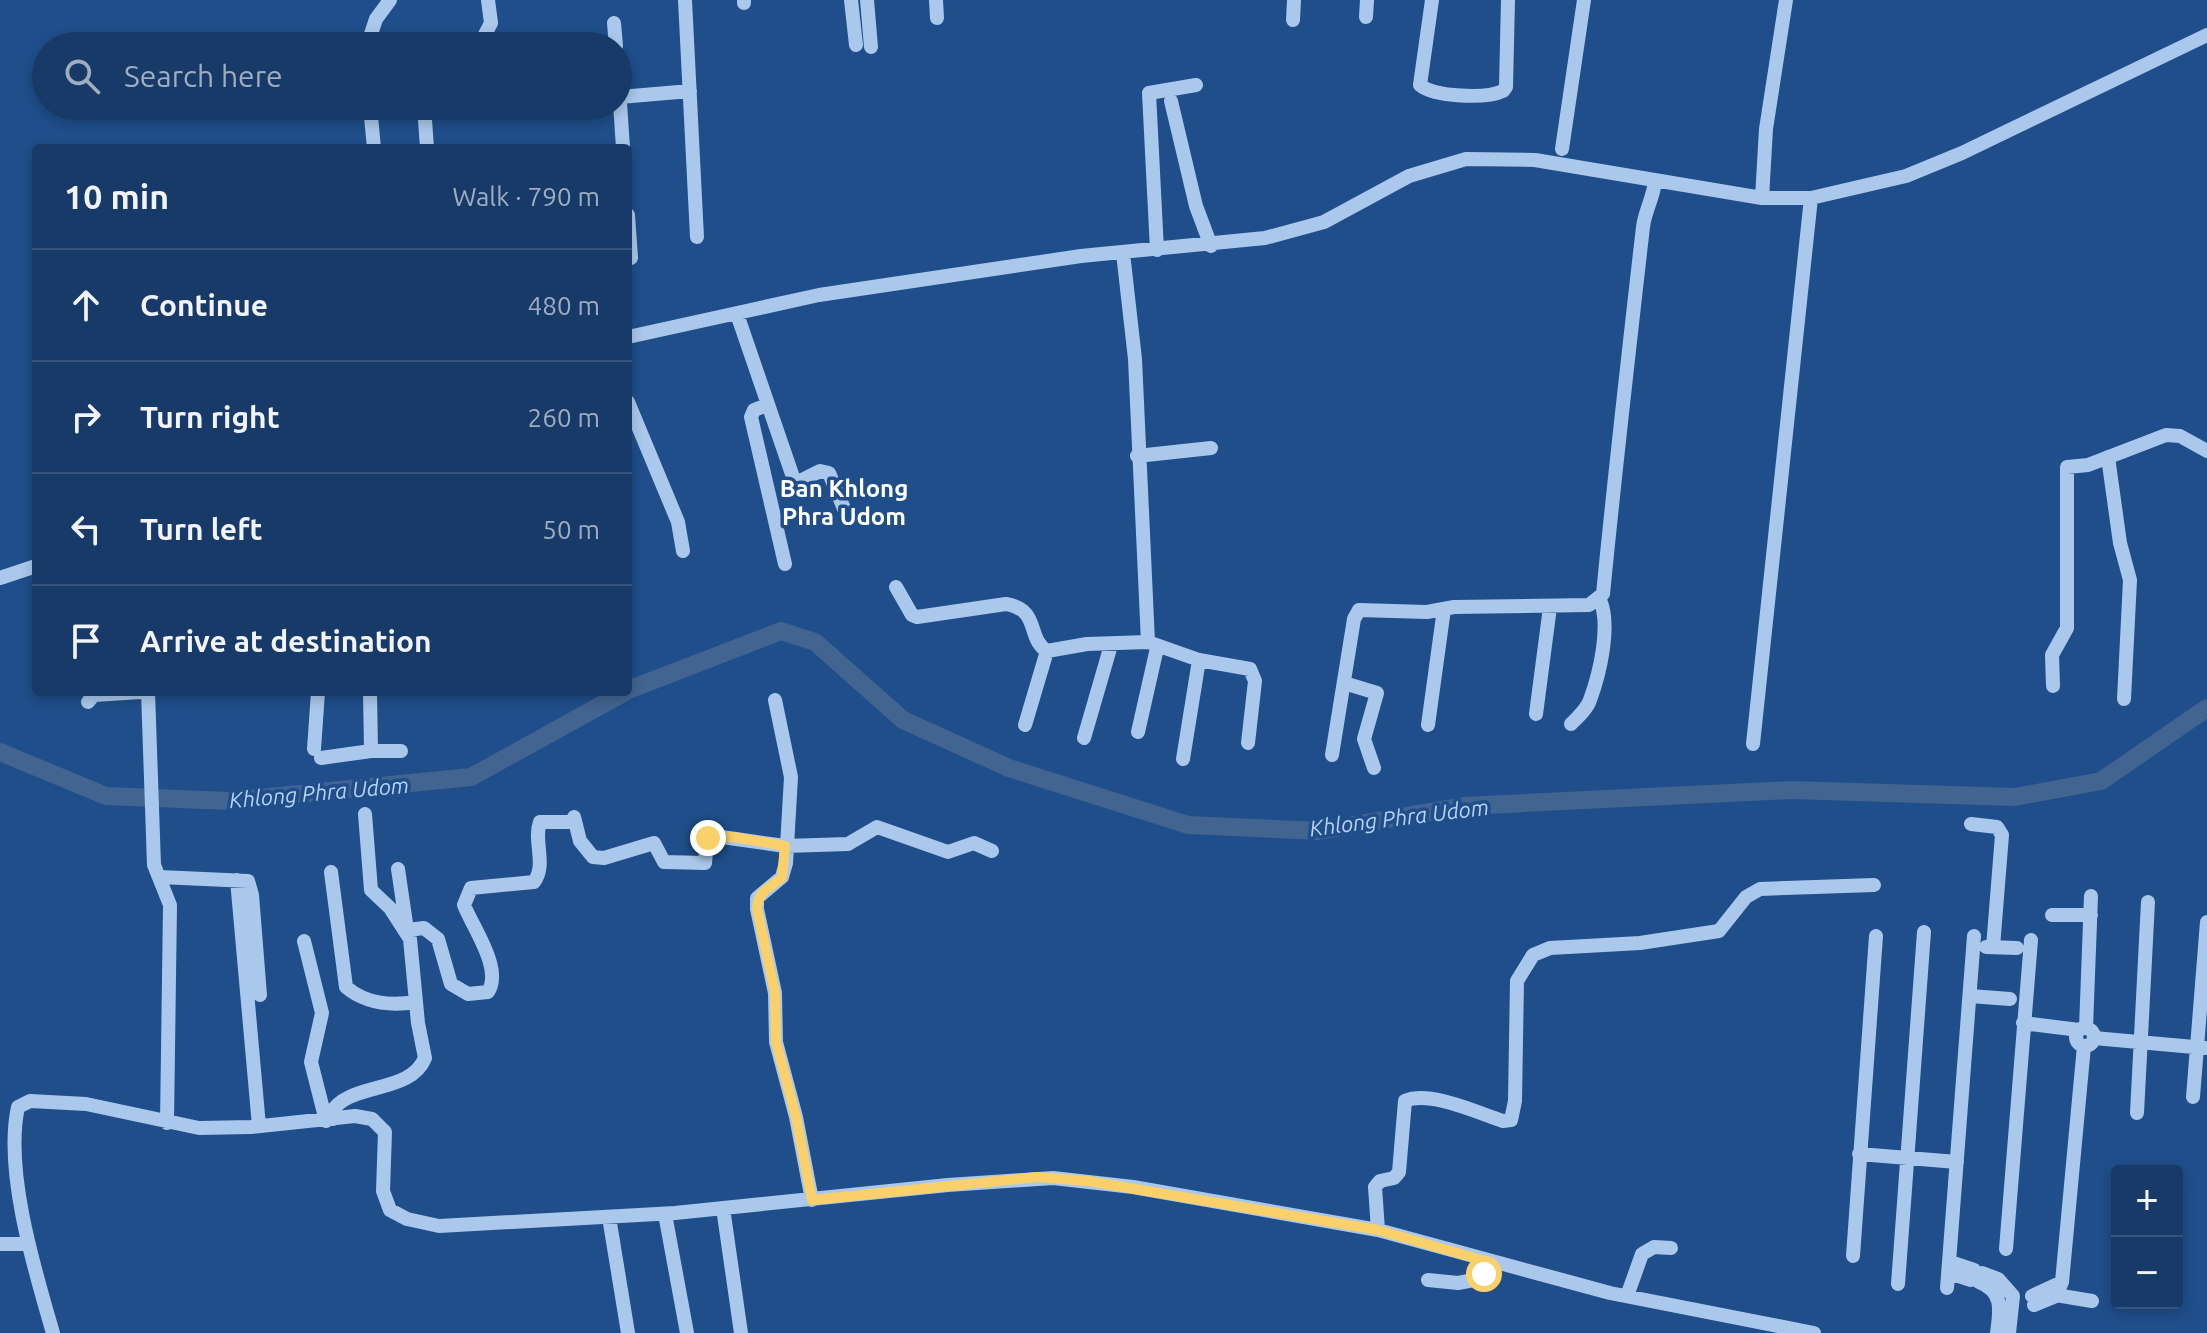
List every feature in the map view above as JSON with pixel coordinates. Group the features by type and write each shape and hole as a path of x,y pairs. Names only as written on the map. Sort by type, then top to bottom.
{"street":[{"path":"372,32 376,19 390,0"},
{"path":"486,32 491,23 488,0"},
{"path":"685,0 697,237"},
{"path":"851,0 864,46 867,0"},
{"path":"936,0 937,18"},
{"path":"1293,20 1294,0"},
{"path":"1366,17 1367,0"},
{"path":"1432,0 1420,85 1428,91 1484,97 1503,91 1506,87 1508,0"},
{"path":"1562,149 1584,0"},
{"path":"1762,198 1766,129 1786,0"},
{"path":"614,23 615,32"},
{"path":"632,336 819,295 1123,253 1211,246 1296,232 1324,222 1409,176 1466,159 1535,160 1762,198 1811,198 1906,176 1962,153 2207,35"},
{"path":"1157,250 1149,93 1196,85"},
{"path":"632,96 690,91"},
{"path":"1171,101 1196,206 1211,246"},
{"path":"371,120 374,144"},
{"path":"425,120 427,144"},
{"path":"621,120 623,144"},
{"path":"1571,724 1590,700 1602,643 1605,611 1600,600 1644,222 1653,200 1655,180"},
{"path":"1753,744 1811,198"},
{"path":"1123,253 1135,359 1137,456 1152,645 1138,732"},
{"path":"737,314 794,480 798,482 820,471 829,473 845,511"},
{"path":"767,405 754,410 751,417 785,564"},
{"path":"632,412 678,522 683,551"},
{"path":"2053,686 2052,655 2067,628 2067,467 2088,465 2166,435 2180,436 2207,451"},
{"path":"1137,456 1211,448"},
{"path":"2108,457 2120,543 2130,580 2124,699"},
{"path":"0,578 32,567"},
{"path":"896,587 912,615 917,617 1006,604 1019,608 1029,616 1040,647 1047,651 1087,644 1152,645 1253,672 1255,681 1248,743"},
{"path":"1332,755 1354,619 1359,610 1427,612 1550,607 1589,605 1600,600"},
{"path":"1536,714 1550,607"},
{"path":"1428,725 1444,609"},
{"path":"1084,738 1111,645"},
{"path":"1025,725 1047,651"},
{"path":"1183,759 1199,660"},
{"path":"1344,683 1377,693 1365,733 1374,768"},
{"path":"88,702 93,696"},
{"path":"148,696 154,865 170,905 167,1123"},
{"path":"318,696 318,754 401,751"},
{"path":"370,696 371,751"},
{"path":"775,700 791,777 782,877 764,889 757,898 757,909 775,993 776,1042 796,1117 812,1200"},
{"path":"1337,728 1365,733"},
{"path":"365,814 367,875 371,890 407,930"},
{"path":"407,930 424,928 438,939 451,984 468,994 488,992 493,982 492,970 464,905 466,895 471,888 534,882 540,870 537,834 540,822 570,819 580,841 597,858 654,843 664,862 699,864 707,861 707,841 715,836 785,846 848,844 877,827 948,852 974,843 992,851"},
{"path":"1971,824 1997,827 2002,835 1993,947"},
{"path":"330,1120 330,1114 339,1101 413,1073 424,1062 413,953 398,869"},
{"path":"331,872 346,987 357,995 389,1006 416,1002"},
{"path":"160,877 250,883 260,995"},
{"path":"237,880 259,1126"},
{"path":"1378,1230 1375,1187 1380,1181 1394,1178 1399,1172 1405,1101 1412,1098 1458,1104 1503,1121 1511,1120 1515,1101 1517,981 1533,955 1550,948 1640,943 1719,931 1746,897 1760,889 1874,885"},
{"path":"2009,1333 2027,1300 2086,1036 2091,896"},
{"path":"2137,1113 2148,902"},
{"path":"2052,915 2091,915"},
{"path":"2193,1097 2203,1048 2207,922"},
{"path":"1898,1284 1924,932"},
{"path":"1853,1256 1876,936"},
{"path":"304,941 322,1013 311,1062 330,1120"},
{"path":"2006,1249 2023,1023 2024,944 1993,947 1973,941 1949,1274 1977,1276 1996,1292 2027,1300 2092,1301"},
{"path":"1970,996 2010,999"},
{"path":"2023,1023 2086,1036 2203,1048"},
{"path":"53,1333 26,1244 18,1172 18,1107 30,1101 86,1104 199,1128 259,1126 355,1116 372,1119 385,1132 383,1191 390,1210 407,1219 439,1226 665,1214 1037,1177 1133,1187 1378,1230 1492,1263 1627,1296 1814,1333"},
{"path":"1859,1154 1957,1162"},
{"path":"723,1208 741,1333"},
{"path":"665,1214 687,1333"},
{"path":"609,1217 628,1333"},
{"path":"0,1244 26,1244"},
{"path":"1627,1296 1642,1254 1654,1247 1671,1248"},
{"path":"1428,1280 1458,1283 1479,1279 1492,1263"},
{"path":"1997,1333 2027,1300"}],"waterway":[{"name":"Khlong Phra Udom","path":"632,688 781,631 815,642 903,720 1009,768 1188,825 1319,831 1464,806 1791,790 2015,797 2101,781 2207,708"},
{"name":"Khlong Phra Udom","path":"0,752 106,796 229,801 471,777 618,696"}],"district":[{"name":"Ban Khlong Phra Udom","path":"844,502"}],"route":[{"path":"708,838 734,837 785,846 786,863 782,877 764,889 757,898 757,909 775,993 776,1042 796,1117 812,1200 1037,1177 1088,1181 1378,1230 1492,1263 1484,1274"}]}
